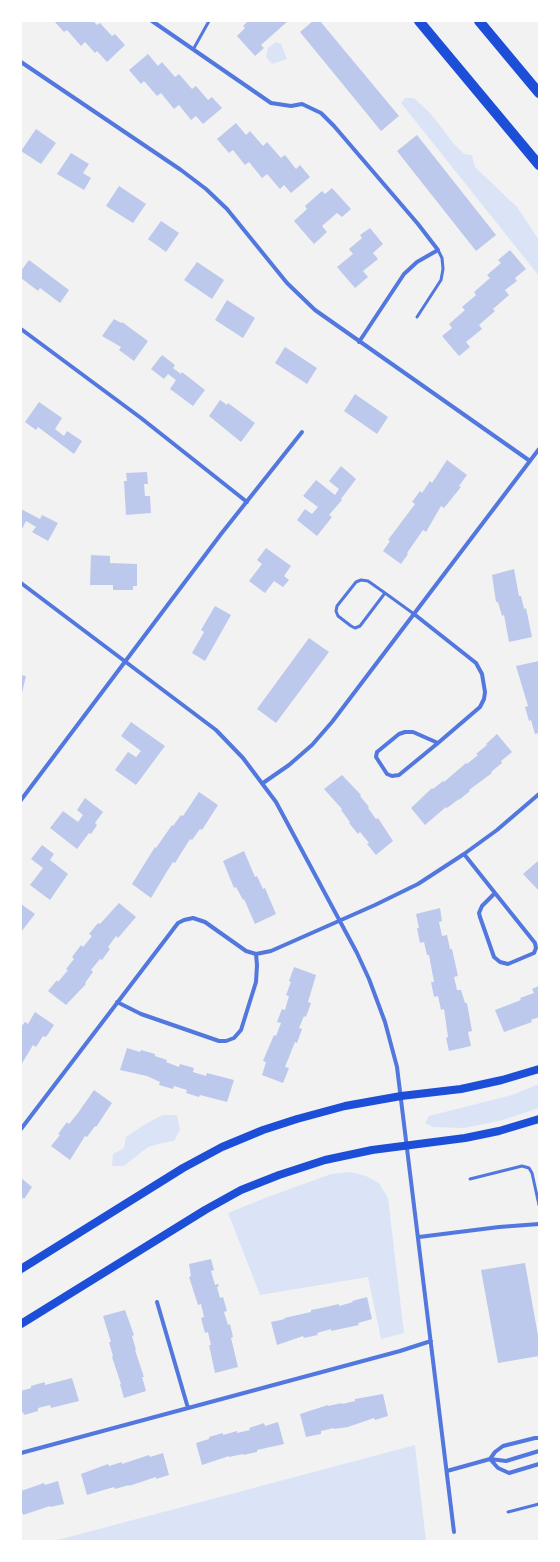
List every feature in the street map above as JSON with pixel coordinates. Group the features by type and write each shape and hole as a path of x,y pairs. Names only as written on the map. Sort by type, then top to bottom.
{"main road":[{"path":"419,21 539,165"},
{"path":"479,21 539,93"},
{"path":"21,1269 183,1168 222,1147 263,1130 345,1106 401,1096 461,1089 502,1080 539,1069"},
{"path":"21,1324 205,1210 241,1190 279,1175 325,1160 372,1150 465,1138 499,1131 539,1119"}],"street":[{"path":"152,21 194,48 271,103 291,106 302,104 321,113 334,126 418,224 438,250 417,262 404,274 359,342"},
{"path":"21,62 181,170 206,189 227,209 272,266 303,300 326,319 530,461"},
{"path":"21,329 141,418 247,502"},
{"path":"21,800 125,661 302,432"},
{"path":"263,782 289,765 312,745 332,722 539,449"},
{"path":"21,583 216,730 243,758 263,782 276,802 340,921 369,979 385,1022 397,1067 454,1532"},
{"path":"414,614 476,663 482,674 486,692 480,707 438,743 399,775 392,776 387,774 376,757 377,752 399,734 405,732 413,732 438,743"},
{"path":"21,1129 178,923 193,918 205,922 246,951 256,954 271,951 340,921 418,884 497,830 539,794"},
{"path":"464,854 496,893 535,943 536,948 534,953 508,964 500,962 494,957 479,913 482,906 496,893"},
{"path":"117,1002 141,1014 219,1041 226,1041 234,1038 241,1030 256,982 256,954"},
{"path":"419,1237 499,1227 539,1224"},
{"path":"157,1302 188,1408"},
{"path":"21,1453 431,1342"},
{"path":"490,1459 495,1452 503,1446 539,1438"},
{"path":"447,1471 490,1459 506,1461 539,1451"},
{"path":"490,1459 498,1468 509,1473 539,1464"}],"lane":[{"path":"194,48 209,21"},
{"path":"417,317 441,280 443,269 442,258 438,250"},
{"path":"385,594 360,626 355,628 338,616 336,611 337,606 356,582 361,580 368,581 414,614"},
{"path":"470,1179 522,1166 529,1168 532,1173 539,1205"},
{"path":"508,1512 539,1504"}],"shaded area":[{"path":"276,42 281,44 287,59 272,64 266,57 268,48"},
{"path":"405,98 414,98 431,114 454,144 464,154 472,155 475,167 517,207 539,240 539,276 401,103"},
{"path":"539,1084 539,1108 503,1120 464,1128 433,1127 425,1123 429,1116 512,1095"},
{"path":"162,1115 177,1115 180,1130 174,1141 148,1147 124,1166 112,1166 113,1154 124,1148 126,1137"},
{"path":"350,1172 366,1176 379,1183 388,1198 404,1333 381,1339 368,1277 260,1295 228,1213 331,1174"},
{"path":"415,1445 426,1541 54,1541"}],"building":[{"path":"54,21 93,21 97,25 100,23 112,36 115,34 125,45 107,62 97,51 95,53 85,42 81,46 67,30 64,32"},
{"path":"248,21 288,21 261,45 264,48 255,56 237,36 245,28 243,26"},
{"path":"313,21 320,21 399,116 381,131 300,32"},
{"path":"148,54 158,66 162,62 175,77 179,74 192,89 196,86 208,100 212,97 222,108 203,124 196,116 191,120 179,105 174,109 161,93 157,96 144,81 141,84 129,70"},
{"path":"236,123 246,135 250,131 263,146 267,142 281,158 285,155 296,169 300,165 310,177 291,193 284,185 280,189 267,174 262,178 249,162 245,165 233,150 229,153 217,139"},
{"path":"36,129 56,143 41,164 21,151"},
{"path":"417,135 496,235 476,251 397,151"},
{"path":"71,153 89,164 83,173 91,178 84,190 57,174"},
{"path":"119,186 146,204 133,223 106,206"},
{"path":"332,188 351,209 342,217 337,213 322,226 327,232 314,244 294,221 307,209 305,206 322,191 325,194"},
{"path":"161,221 179,233 166,252 148,239"},
{"path":"370,228 383,244 373,253 378,259 363,271 368,277 355,288 337,267 353,254 349,249 362,238 360,235"},
{"path":"510,250 526,269 515,278 517,281 505,290 509,295 493,309 495,311 479,325 482,329 466,342 470,347 459,356 442,336 452,328 449,324 465,310 462,307 476,295 474,292 490,278 487,275 501,263 498,260"},
{"path":"29,260 69,290 60,303 40,288 38,291 21,278 21,271"},
{"path":"197,262 224,280 212,299 184,280"},
{"path":"227,300 255,318 243,338 215,320"},
{"path":"114,319 121,323 122,322 148,341 134,361 119,350 121,347 102,336"},
{"path":"285,347 317,368 307,384 275,363"},
{"path":"162,355 175,365 173,368 181,374 182,372 205,390 193,406 170,389 176,380 168,374 164,379 151,369"},
{"path":"355,394 388,417 377,434 344,411"},
{"path":"220,400 227,405 228,403 255,423 241,442 209,416"},
{"path":"39,402 62,418 55,429 64,436 67,431 82,441 74,454 38,427 36,430 25,422"},
{"path":"447,460 467,475 459,486 461,487 444,508 441,506 426,532 423,530 401,564 383,551 390,541 388,540 415,504 412,502 420,491 422,493 430,481 432,483"},
{"path":"341,466 356,479 341,499 342,500 329,515 332,517 317,536 297,520 305,509 312,514 318,507 303,496 316,480 335,495 339,489 329,481"},
{"path":"147,472 148,484 144,484 145,496 150,496 151,513 126,515 124,481 127,481 126,473"},
{"path":"21,509 40,519 42,515 58,523 48,541 32,532 36,527 26,521 21,531"},
{"path":"266,548 291,566 284,576 289,580 283,587 274,581 265,593 249,581 262,564 257,560"},
{"path":"91,555 110,556 110,563 137,564 137,586 133,586 133,590 113,590 113,585 90,585"},
{"path":"514,569 519,596 521,596 524,609 526,608 532,637 509,642 504,615 502,616 498,602 496,602 492,575"},
{"path":"215,606 231,615 205,661 192,653 204,632 201,630"},
{"path":"309,638 329,652 276,723 257,709"},
{"path":"539,661 539,733 535,734 525,707 528,706 516,666"},
{"path":"21,675 26,676 22,693 21,693"},
{"path":"131,722 165,746 136,785 115,770 128,752 136,757 141,751 121,736"},
{"path":"497,734 512,752 501,761 502,763 491,772 492,773 469,790 470,791 459,800 447,808 446,807 425,825 411,808 432,788 433,789 443,781 444,782 478,755 476,754"},
{"path":"342,775 361,795 360,796 369,807 368,808 376,819 378,818 393,841 376,855 367,844 369,843 360,832 358,834 349,823 350,822 341,810 342,809 324,789"},
{"path":"199,792 218,805 202,830 200,829 192,840 190,839 175,863 173,862 151,898 132,884 155,847 156,848 181,815 183,816"},
{"path":"85,798 103,812 95,823 97,825 91,834 89,833 77,849 50,828 63,811 78,822 83,815 77,810"},
{"path":"42,845 54,854 50,860 68,874 50,900 30,885 43,868 31,859"},
{"path":"244,851 255,877 257,876 263,889 265,888 276,914 255,924 244,899 243,900 236,887 234,888 223,861"},
{"path":"539,860 539,891 523,874"},
{"path":"119,903 136,917 118,938 116,936 108,947 110,949 102,960 100,959 91,970 93,972 85,983 86,984 66,1005 48,991 68,970 66,969 74,959 72,957 81,945 83,947 92,936 89,934"},
{"path":"21,904 35,914 21,932"},
{"path":"440,908 442,921 439,922 442,936 447,935 450,949 452,949 458,976 454,977 457,990 461,990 465,1003 467,1003 472,1031 468,1032 471,1046 449,1051 446,1038 448,1037 444,1009 441,1010 438,996 434,997 431,982 434,982 429,955 427,955 424,942 420,943 416,914"},
{"path":"294,967 316,975 308,1002 311,1003 306,1017 304,1016 299,1028 302,1029 297,1043 295,1042 285,1067 289,1068 283,1083 262,1075 266,1062 263,1061 281,1023 277,1022 282,1009 285,1010 289,996 286,995 291,982 289,981"},
{"path":"539,986 539,1017 531,1020 532,1022 504,1032 495,1010 521,1000 520,998 534,993 532,989"},
{"path":"35,1012 54,1025 46,1037 43,1036 36,1047 33,1045 21,1065 21,1027 25,1022 28,1024"},
{"path":"127,1048 155,1054 155,1056 167,1060 166,1062 179,1067 180,1064 194,1068 193,1072 206,1076 207,1073 234,1080 227,1102 200,1095 199,1097 186,1093 187,1090 174,1086 173,1089 159,1085 160,1082 147,1076 120,1070"},
{"path":"94,1090 112,1103 96,1127 95,1126 87,1137 85,1136 70,1160 51,1146 60,1135 58,1134 67,1122 69,1124"},
{"path":"21,1178 32,1187 24,1199 22,1197 21,1199"},
{"path":"211,1259 214,1270 211,1271 215,1285 218,1284 219,1286 217,1287 220,1298 223,1297 227,1311 224,1312 228,1325 230,1324 233,1337 231,1338 238,1367 215,1373 209,1345 211,1345 208,1332 205,1333 201,1318 204,1317 201,1304 198,1305 189,1277 191,1276 189,1264"},
{"path":"525,1263 539,1341 539,1356 498,1363 481,1270"},
{"path":"367,1297 372,1319 358,1323 359,1325 331,1331 331,1329 317,1333 318,1335 304,1338 303,1336 277,1345 271,1322 311,1312 311,1310 339,1304 339,1306"},
{"path":"125,1310 134,1335 132,1336 135,1350 144,1377 142,1377 146,1391 124,1398 112,1357 109,1342 111,1342 103,1316"},
{"path":"72,1378 79,1401 51,1408 50,1405 38,1408 38,1411 24,1415 23,1412 21,1413 21,1391 45,1382 45,1385"},
{"path":"383,1394 388,1416 375,1420 374,1418 348,1427 321,1431 321,1434 306,1437 300,1414 328,1405 342,1404 355,1401 355,1399"},
{"path":"278,1422 284,1444 257,1450 257,1452 229,1456 202,1465 196,1443 223,1433 223,1435 237,1431 237,1433 250,1430 249,1428 264,1423 265,1426"},
{"path":"163,1453 169,1475 156,1479 156,1477 129,1486 115,1489 114,1487 87,1495 81,1474 108,1464 109,1466 122,1462 122,1464 149,1455 150,1457"},
{"path":"58,1481 64,1504 50,1506 23,1515 23,1513 21,1514 21,1491 44,1483 45,1485"}]}
